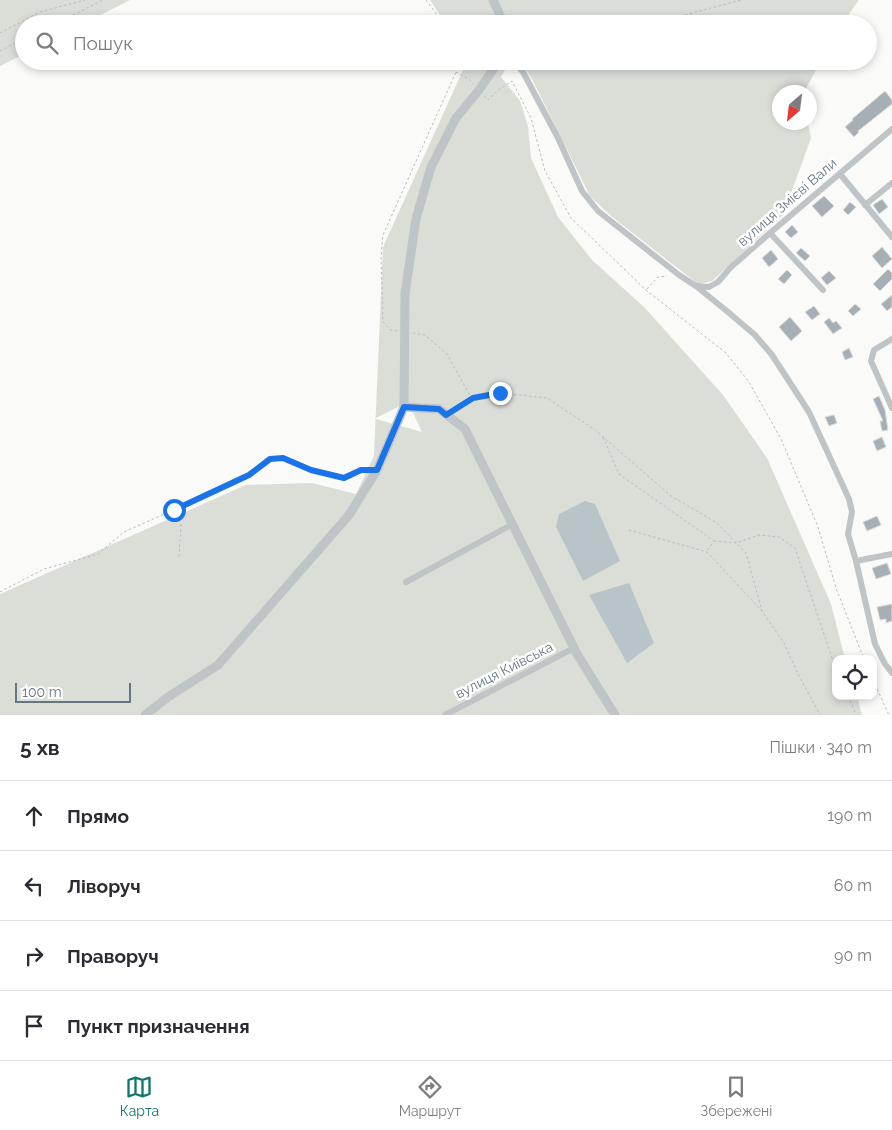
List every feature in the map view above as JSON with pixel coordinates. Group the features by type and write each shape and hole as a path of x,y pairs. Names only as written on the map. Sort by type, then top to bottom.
{"street":[{"path":"493,0 500,15"},
{"path":"145,715 168,697 218,665 349,515 377,470 404,407 405,294 416,219 432,167 447,134 456,118 492,70"},
{"path":"521,70 558,138 582,191 603,216 696,286 755,335 772,355 809,412 849,499 852,512 848,534 875,644 892,673"},
{"name":"вулиця Змієві Вали","path":"696,286 709,286 718,282 731,267 770,232 892,128"},
{"path":"840,174 892,237"},
{"path":"865,205 892,182"},
{"path":"770,232 823,290"},
{"path":"892,340 874,350 872,361 892,408"},
{"path":"404,407 439,409 465,429 574,648 614,715"},
{"path":"406,582 513,524"},
{"path":"856,561 892,554"},
{"name":"вулиця Київська","path":"445,715 574,648"}],"path":[{"path":"35,15 85,0"},
{"path":"73,15 103,0"},
{"path":"426,0 437,15"},
{"path":"685,15 741,0"},
{"path":"0,34 15,26"},
{"path":"0,51 15,44"},
{"path":"456,72 470,80 488,100 512,81 531,118 545,171 571,218 646,290 726,353 749,382 781,438 814,518 836,588 862,655"},
{"path":"646,290 658,277 679,275"},
{"path":"446,415 473,398 482,396 500,393 547,398 594,429 671,496 717,523 746,553 762,611"},
{"path":"603,437 619,474 714,541 736,543 759,535 779,537 795,548 832,658"},
{"path":"0,592 44,569 98,554 124,532 249,475 270,459 283,458 311,470 344,478 361,470 377,470"},
{"path":"174,510 181,524 179,558"},
{"path":"628,530 707,552 762,611 784,643 820,715"},
{"path":"707,552 714,541"},
{"path":"877,689 889,715"},
{"path":"850,700 856,715"}],"shaded area":[{"path":"0,0 130,0 101,15 15,15 15,58 0,66"},
{"path":"430,0 858,0 848,15 440,15"},
{"path":"463,70 505,70 501,77 520,101 528,126 531,158 558,217 592,260 645,308 723,395 767,458 831,604 844,655 832,655 832,700 858,700 862,715 0,715 0,594 246,485 312,483 356,494 374,456 383,247","holes":["408,402 422,432 376,419"]},
{"path":"526,70 816,70 808,85 772,85 772,130 809,130 811,138 783,215 712,281 698,284 611,216 590,196"},
{"path":"585,501 595,504 620,561 583,581 556,527 559,514"},
{"path":"629,583 654,643 627,663 589,595"}],"building":[{"path":"885,91 892,100 892,104 858,131 854,137 845,127"},
{"path":"824,196 834,206 822,217 812,206"},
{"path":"882,199 888,207 879,214 873,205"},
{"path":"850,202 856,207 848,215 843,210"},
{"path":"792,225 798,232 791,238 785,232"},
{"path":"882,247 892,259 882,268 872,256"},
{"path":"801,248 810,256 805,261 796,253"},
{"path":"771,250 778,259 769,267 762,258"},
{"path":"888,269 892,273 892,279 880,291 873,284"},
{"path":"787,270 792,275 784,284 778,279"},
{"path":"829,271 836,278 827,285 821,278"},
{"path":"892,295 892,307 887,311 881,304"},
{"path":"855,304 861,309 853,316 848,311"},
{"path":"814,306 820,314 812,320 805,312"},
{"path":"790,317 802,331 791,341 779,327"},
{"path":"829,318 833,323 836,321 842,328 833,334 824,322"},
{"path":"849,348 853,357 845,360 842,352"},
{"path":"879,396 885,410 888,430 882,431 880,421 883,421 873,399"},
{"path":"834,415 837,423 829,426 825,417"},
{"path":"882,437 886,447 877,451 873,441"},
{"path":"877,516 881,525 867,531 863,522"},
{"path":"887,563 891,574 876,579 872,568"},
{"path":"892,604 892,621 886,623 886,619 880,620 877,607"}],"route":[{"path":"174,510 238,481 270,459 283,458 311,470 344,478 361,470 377,470 404,407 439,409 446,415 473,398 500,393"}]}
